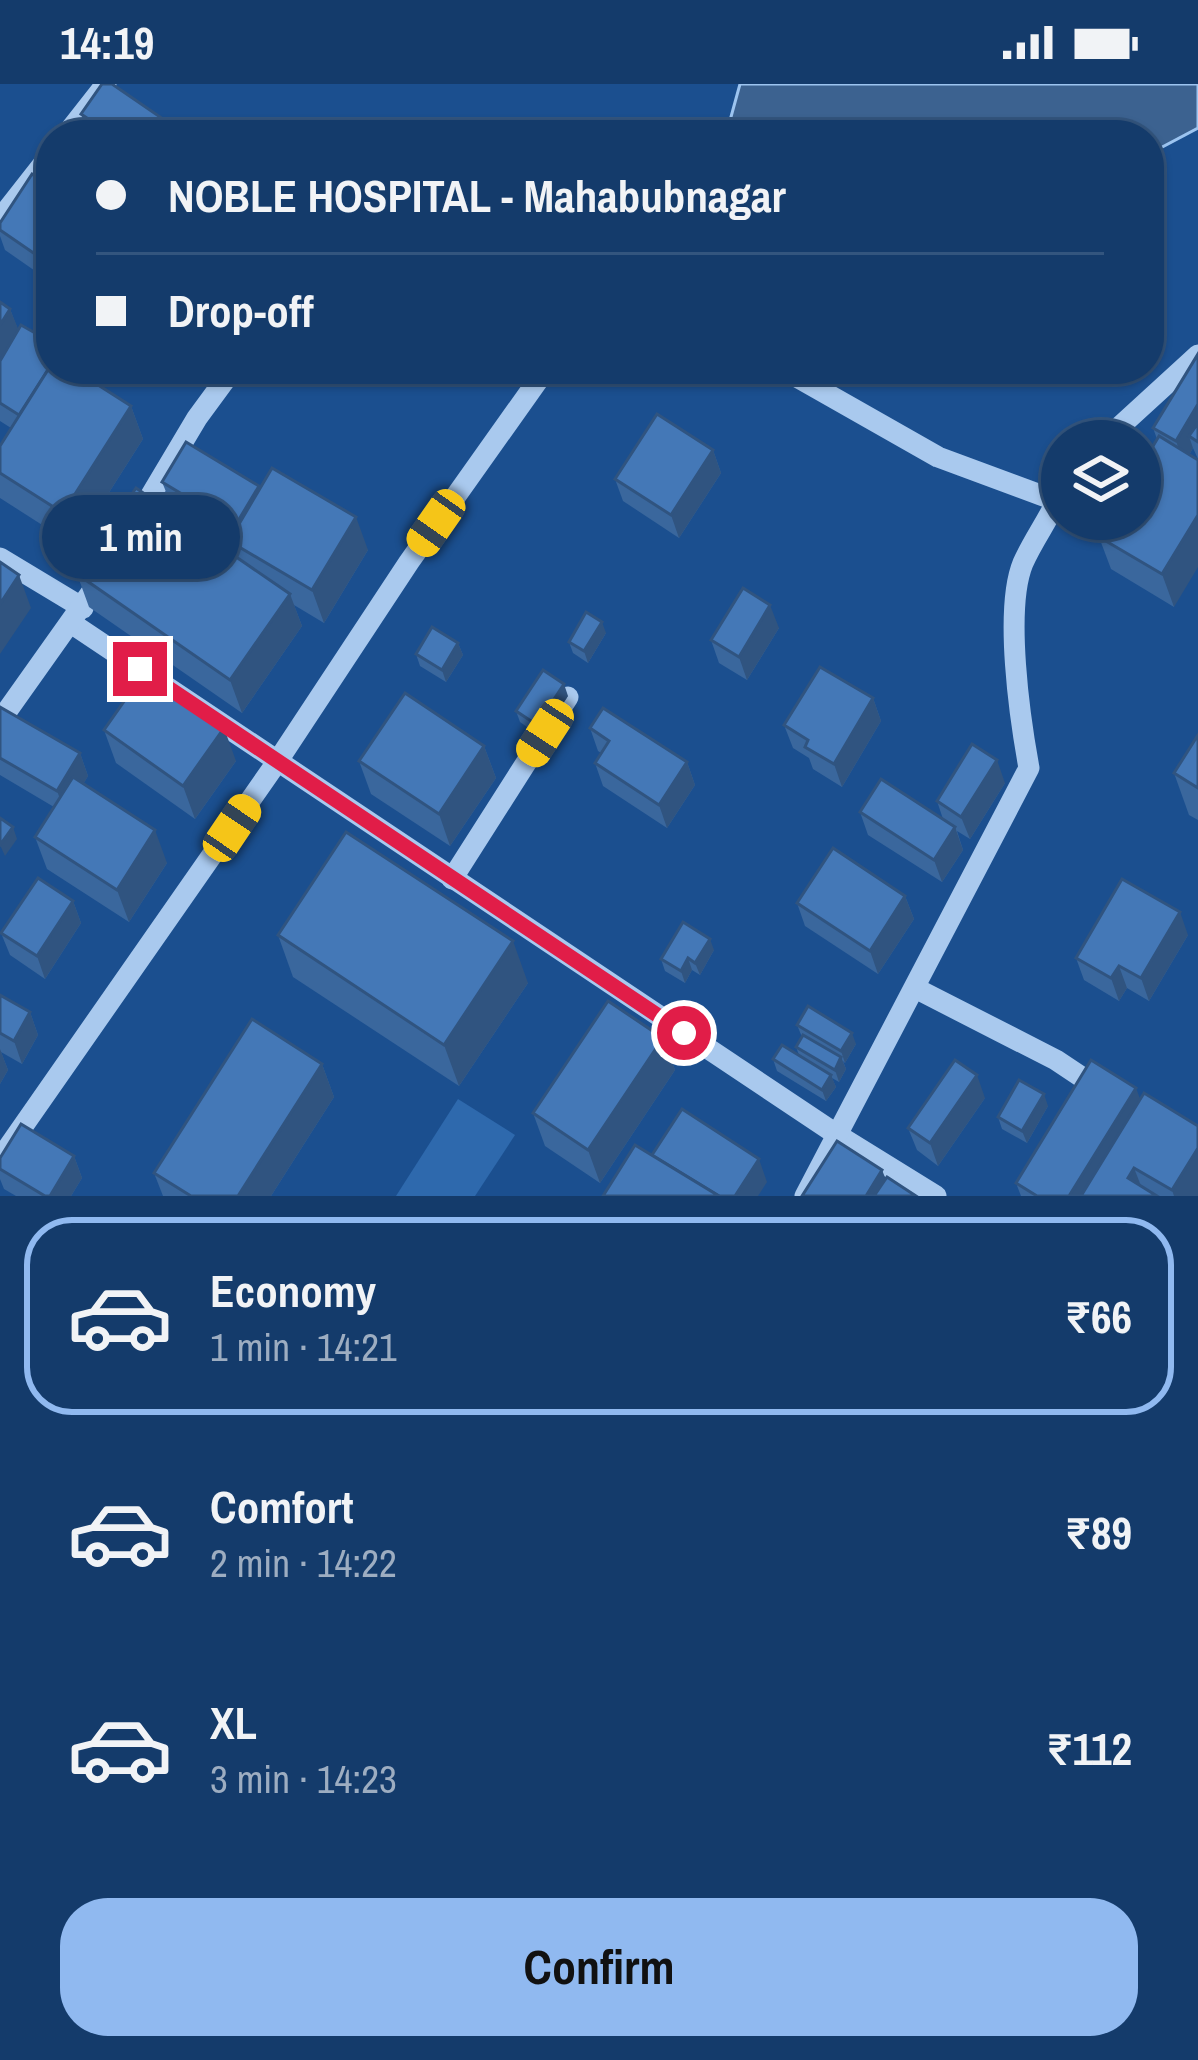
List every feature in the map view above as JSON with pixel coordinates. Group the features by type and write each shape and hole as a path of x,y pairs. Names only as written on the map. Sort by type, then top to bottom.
{"street":[{"path":"78,120 106,84"},
{"path":"0,219 36,173"},
{"path":"1127,420 1198,355"},
{"path":"0,721 77,615 222,384"},
{"path":"0,1159 535,384"},
{"path":"809,384 938,458 1041,489"},
{"path":"805,1196 1030,768 1019,718 1014,633 1021,568 1041,531"},
{"path":"0,558 277,762 936,1196"},
{"path":"452,878 568,697"},
{"path":"915,988 1056,1060 1112,1097"}],"shaded area":[{"path":"740,84 1198,84 1198,128 1164,146 1164,120 730,120"},
{"path":"458,1099 515,1135 475,1196 396,1196"}],"building":[{"path":"102,84 112,84 165,120 90,120 81,114"},
{"path":"32,174 36,177 36,255 0,230"},
{"path":"0,302 10,309 0,325"},
{"path":"21,325 36,334 39,384 19,415 0,403 0,361"},
{"path":"1198,354 1198,404 1176,441 1161,433 1158,420"},
{"path":"39,384 97,384 131,406 63,513 0,473 0,446"},
{"path":"657,414 713,450 671,515 615,479"},
{"path":"1161,437 1198,460 1198,515 1162,574 1104,540 1161,540"},
{"path":"186,442 259,486 235,526 162,482"},
{"path":"272,468 356,517 312,590 229,541"},
{"path":"136,488 290,594 230,680 77,574"},
{"path":"0,562 19,575 0,604"},
{"path":"743,588 770,605 739,657 711,640"},
{"path":"586,612 602,622 584,651 569,642"},
{"path":"432,627 458,643 442,670 416,654"},
{"path":"820,667 873,698 834,764 805,747 808,740 784,725"},
{"path":"543,670 564,684 537,725 516,711"},
{"path":"144,673 224,728 183,786 104,730"},
{"path":"405,693 484,746 439,814 359,761"},
{"path":"0,707 80,753 57,791 0,758"},
{"path":"603,708 687,762 659,805 595,763 609,741 590,728"},
{"path":"1198,735 1198,788 1174,773"},
{"path":"972,744 997,760 961,817 937,801"},
{"path":"73,777 155,830 117,890 35,837"},
{"path":"881,779 955,827 934,860 860,812"},
{"path":"0,818 13,827 0,845"},
{"path":"346,832 513,941 444,1045 278,935"},
{"path":"833,848 905,896 870,951 797,903"},
{"path":"38,878 73,901 37,956 1,933"},
{"path":"1122,879 1180,912 1141,978 1119,966 1111,978 1076,958"},
{"path":"683,922 710,939 695,963 688,958 681,971 661,959"},
{"path":"0,995 30,1012 14,1041 0,1033"},
{"path":"608,1001 663,1038 588,1150 533,1113"},
{"path":"808,1006 852,1033 841,1051 797,1025"},
{"path":"252,1019 322,1064 238,1196 191,1196 154,1173"},
{"path":"803,1035 841,1057 835,1070 796,1047"},
{"path":"782,1045 831,1075 822,1090 773,1059"},
{"path":"955,1060 977,1075 930,1143 908,1128"},
{"path":"1091,1060 1136,1088 1069,1196 1037,1196 1016,1183"},
{"path":"1019,1080 1044,1094 1022,1131 998,1117"},
{"path":"1144,1093 1198,1126 1198,1148 1172,1190 1134,1168 1128,1178 1157,1196 1081,1196"},
{"path":"682,1109 759,1159 735,1196 719,1196 652,1155"},
{"path":"21,1124 74,1156 50,1196 0,1169 0,1158"},
{"path":"837,1141 882,1170 866,1196 802,1196"},
{"path":"635,1145 719,1196 603,1196"},
{"path":"887,1177 916,1196 874,1196"}],"route":[{"path":"140,669 684,1033"}]}
